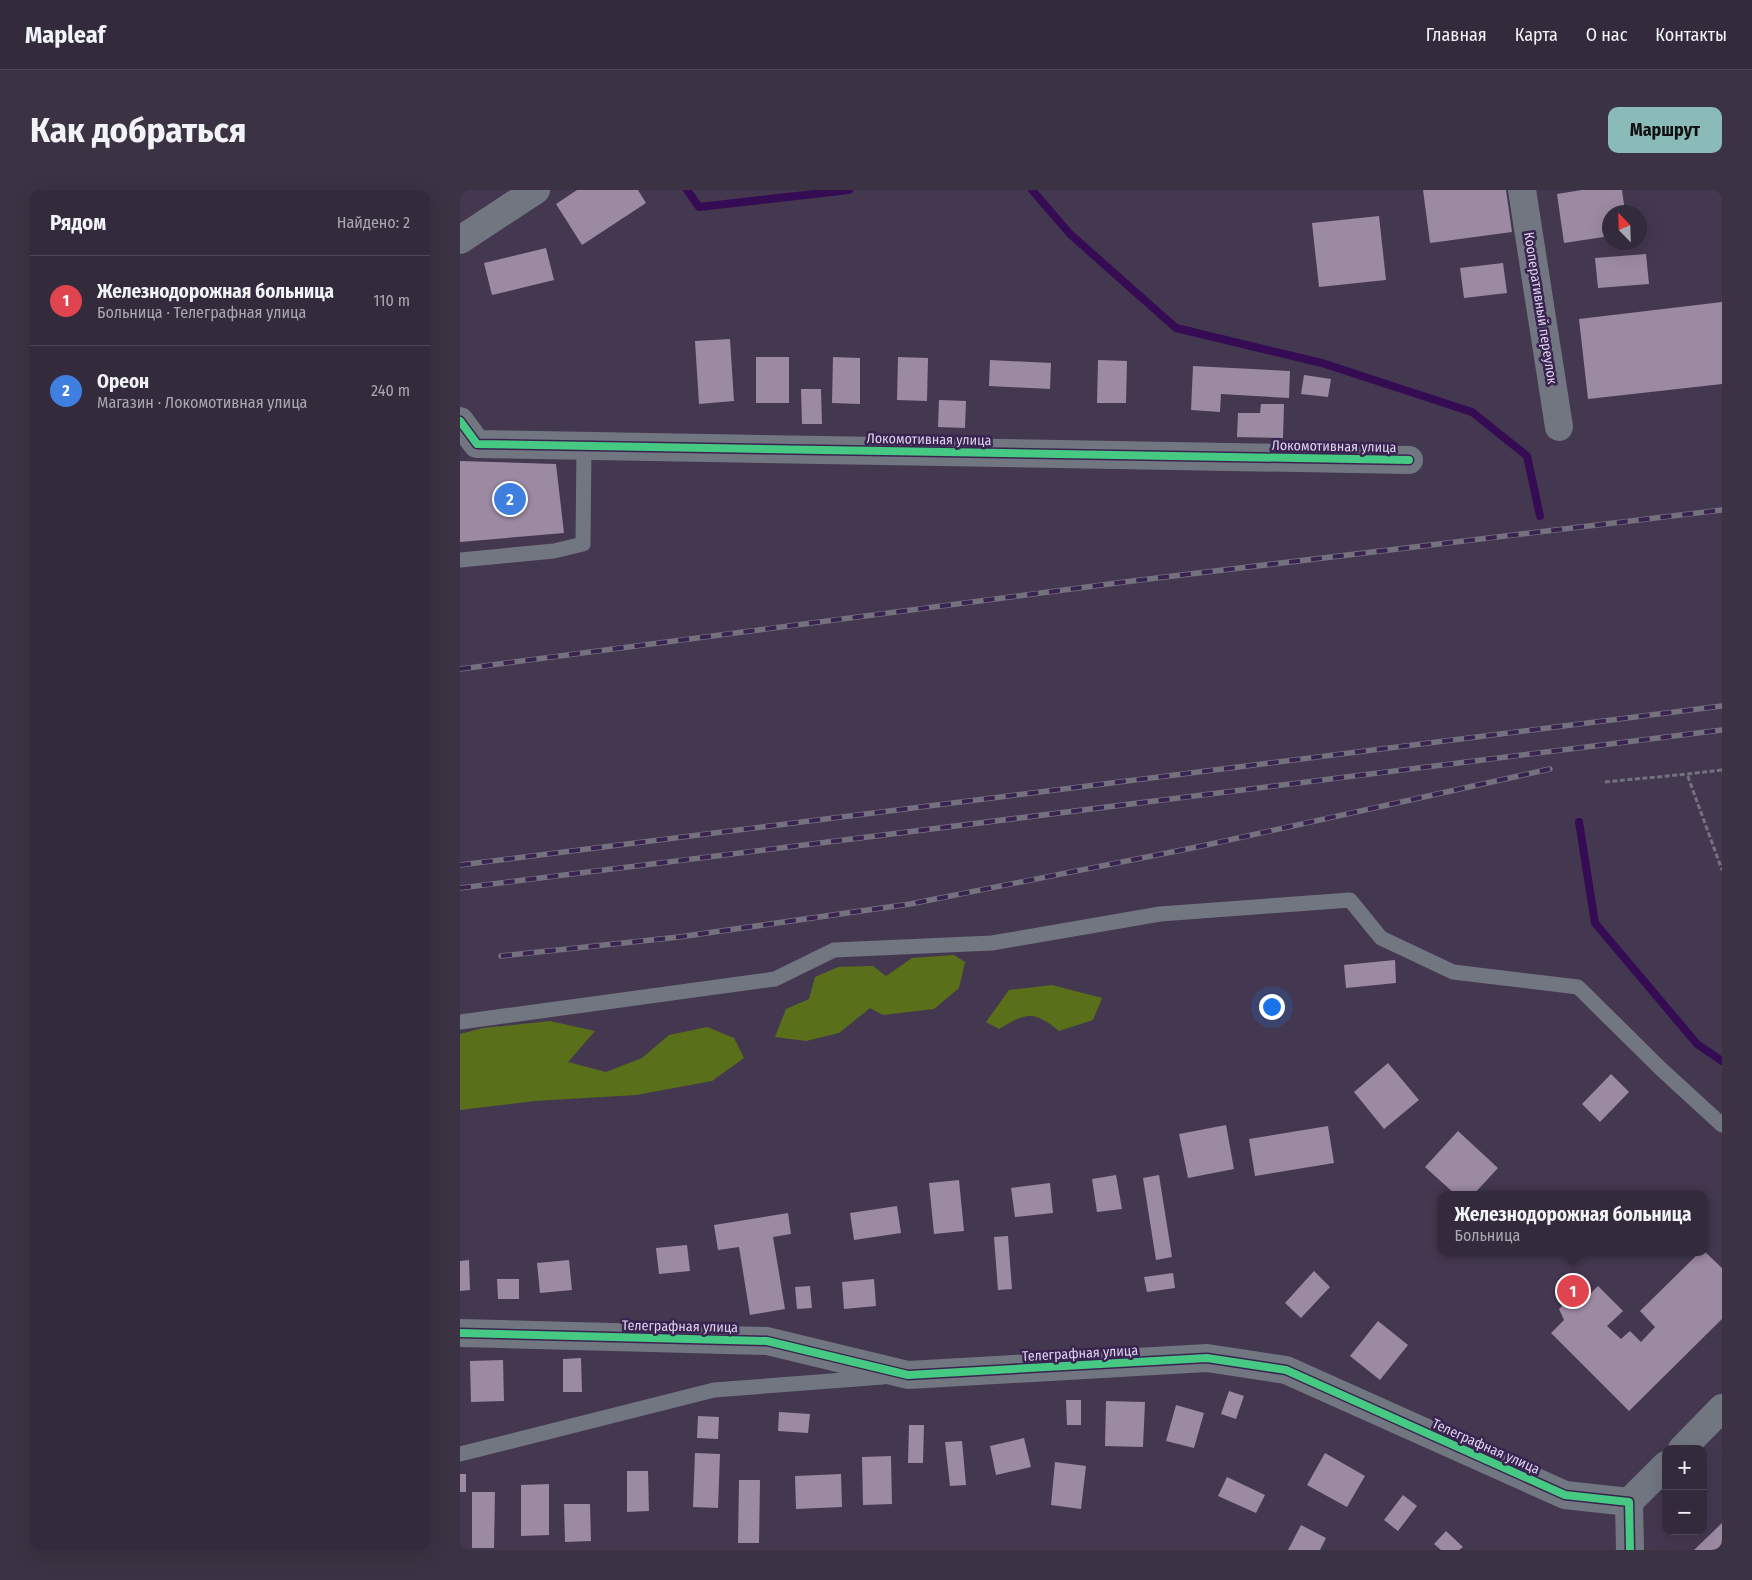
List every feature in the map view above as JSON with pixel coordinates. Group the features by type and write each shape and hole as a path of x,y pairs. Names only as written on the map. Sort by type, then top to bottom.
{"street":[{"path":"460,240 536,190"},
{"name":"Кооперативный переулок","path":"1522,190 1559,427"},
{"name":"Локомотивная улица","path":"460,421 477,444 1409,460"},
{"name":"Телеграфная улица","path":"460,1333 767,1340 908,1375 1207,1358 1286,1370 1565,1495 1629,1502"},
{"path":"1686,1445 1722,1408"},
{"path":"1630,1550 1629,1502 1662,1469"}],"lane":[{"path":"460,560 554,551 583,544 584,446"},
{"path":"460,1022 775,980 834,950 992,943 1160,914 1350,900 1380,938 1453,972 1578,987 1660,1068 1722,1125"},
{"path":"460,1454 714,1390 908,1375"}],"path":[{"path":"1605,782 1722,770"},
{"path":"1687,774 1722,870"}],"green space":[{"path":"954,955 965,962 959,988 934,1009 883,1015 870,1008 839,1033 806,1041 775,1037 786,1009 809,999 815,977 838,967 873,966 886,976 912,958"},
{"path":"1052,985 1102,998 1093,1020 1059,1031 1043,1020 1030,1016 1017,1019 999,1029 986,1022 1009,990"},
{"path":"550,1021 595,1031 568,1062 606,1072 642,1058 669,1035 707,1027 734,1038 744,1058 712,1081 636,1095 534,1101 460,1110 460,1034 483,1028"}],"building":[{"path":"577,190 638,190 646,203 582,245 556,204"},
{"path":"1423,190 1506,190 1512,232 1430,243"},
{"path":"1582,190 1622,190 1624,205 1602,205 1602,237 1564,243 1557,194"},
{"path":"1379,216 1386,280 1319,287 1312,223"},
{"path":"546,248 554,280 492,295 484,263"},
{"path":"1646,254 1649,284 1598,288 1595,258"},
{"path":"1503,263 1507,293 1464,298 1460,268"},
{"path":"1722,302 1722,384 1588,399 1579,319"},
{"path":"730,339 734,401 699,404 695,341"},
{"path":"756,357 789,357 789,403 756,403"},
{"path":"833,357 860,358 860,404 832,403"},
{"path":"898,357 928,358 927,401 897,400"},
{"path":"990,360 1051,363 1050,389 989,386"},
{"path":"1098,360 1127,361 1126,403 1097,403"},
{"path":"1193,366 1290,371 1289,398 1221,394 1220,412 1191,410"},
{"path":"1304,375 1331,379 1328,397 1301,394"},
{"path":"801,389 821,389 822,424 802,424"},
{"path":"939,400 966,401 965,428 938,427"},
{"path":"1261,404 1284,404 1283,438 1237,437 1238,413 1260,413"},
{"path":"460,461 556,464 564,533 460,542"},
{"path":"1395,960 1396,983 1346,988 1344,965"},
{"path":"1388,1063 1419,1100 1384,1129 1354,1092"},
{"path":"1611,1074 1629,1092 1600,1122 1582,1104"},
{"path":"1226,1125 1234,1169 1188,1178 1179,1134"},
{"path":"1328,1126 1334,1163 1255,1176 1249,1139"},
{"path":"1458,1131 1498,1168 1477,1191 1452,1191 1425,1167"},
{"path":"1116,1175 1122,1209 1097,1212 1092,1179"},
{"path":"1159,1175 1172,1257 1156,1260 1143,1178"},
{"path":"959,1180 964,1231 934,1234 929,1183"},
{"path":"1050,1183 1053,1213 1015,1217 1011,1188"},
{"path":"897,1206 901,1233 854,1240 850,1213"},
{"path":"788,1213 791,1234 773,1237 785,1309 750,1315 739,1247 718,1250 714,1225"},
{"path":"1008,1236 1012,1289 998,1290 994,1237"},
{"path":"687,1245 690,1271 659,1274 656,1248"},
{"path":"1708,1255 1722,1268 1722,1319 1629,1411 1551,1333 1564,1320 1559,1309 1569,1299 1580,1304 1598,1286 1623,1311 1607,1326 1621,1339 1630,1331 1641,1342 1655,1327 1640,1311 1696,1256"},
{"path":"469,1260 470,1290 460,1291 460,1261"},
{"path":"569,1260 572,1290 540,1293 537,1263"},
{"path":"1314,1271 1330,1287 1301,1318 1285,1303"},
{"path":"1173,1273 1175,1288 1147,1292 1144,1277"},
{"path":"497,1279 519,1279 519,1299 498,1299"},
{"path":"874,1279 876,1306 844,1309 842,1282"},
{"path":"810,1286 812,1308 797,1309 795,1287"},
{"path":"1378,1321 1408,1345 1380,1380 1350,1356"},
{"path":"581,1358 582,1392 563,1392 563,1359"},
{"path":"503,1360 504,1401 471,1402 470,1361"},
{"path":"1229,1391 1244,1396 1236,1419 1221,1414"},
{"path":"1066,1400 1081,1400 1081,1425 1067,1425"},
{"path":"1106,1401 1145,1402 1143,1447 1105,1446"},
{"path":"1176,1405 1204,1413 1194,1448 1166,1441"},
{"path":"779,1412 810,1414 808,1433 778,1431"},
{"path":"698,1416 719,1417 718,1439 697,1438"},
{"path":"909,1425 924,1425 923,1463 908,1463"},
{"path":"1024,1438 1031,1467 996,1475 990,1446"},
{"path":"962,1441 966,1485 950,1486 945,1442"},
{"path":"695,1453 720,1454 718,1508 693,1507"},
{"path":"1325,1453 1365,1476 1347,1507 1307,1485"},
{"path":"891,1456 892,1504 863,1505 862,1457"},
{"path":"1055,1462 1086,1466 1081,1509 1051,1505"},
{"path":"627,1471 648,1471 649,1511 627,1512"},
{"path":"460,1474 466,1474 466,1492 460,1492"},
{"path":"841,1474 842,1507 796,1509 795,1476"},
{"path":"1227,1477 1265,1495 1256,1513 1218,1496"},
{"path":"739,1480 760,1480 759,1543 738,1543"},
{"path":"549,1484 549,1535 521,1536 521,1485"},
{"path":"472,1492 495,1492 494,1548 472,1548"},
{"path":"1403,1495 1417,1506 1398,1531 1384,1520"},
{"path":"564,1504 590,1504 591,1541 565,1542"},
{"path":"1722,1523 1722,1550 1694,1550"},
{"path":"1301,1525 1326,1538 1320,1550 1288,1550"},
{"path":"1446,1531 1463,1547 1459,1550 1441,1550 1434,1544"}],"waterway":[{"path":"687,190 699,207 849,190"},
{"path":"1032,190 1070,234 1176,328 1322,363 1472,412 1527,456 1540,516"},
{"path":"1579,822 1595,923 1697,1044 1722,1061"}],"railway":[{"path":"460,669 1140,580 1722,510"},
{"path":"460,865 1722,706"},
{"path":"460,888 1722,730"},
{"path":"501,956 679,937 910,904 1202,846 1550,769"}],"cycle path":[{"path":"460,421 477,444 1409,460"},
{"path":"460,1333 767,1341 908,1375 1207,1358 1286,1370 1565,1495 1629,1502 1630,1550"}],"place":[{"name":"Ореон","path":"510,499"},
{"name":"Железнодорожная больница","path":"1573,1291"}]}
